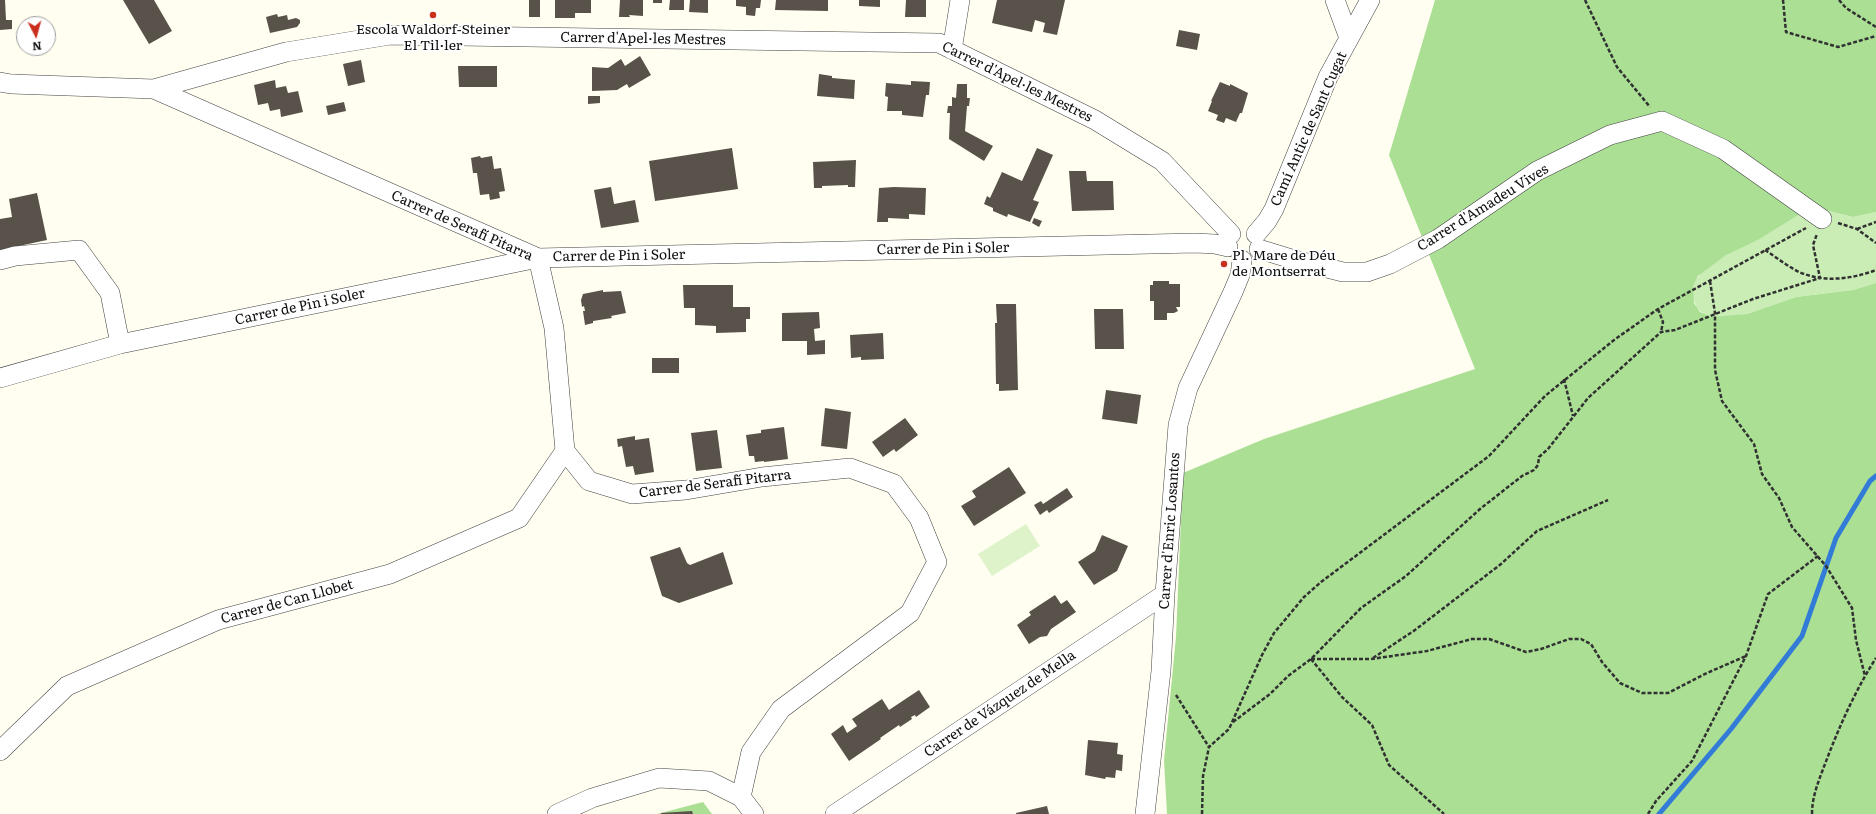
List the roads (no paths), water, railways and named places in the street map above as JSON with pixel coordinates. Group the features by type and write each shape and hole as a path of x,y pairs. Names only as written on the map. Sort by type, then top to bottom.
{"street":[{"path":"952,50 960,0"},
{"path":"1335,0 1349,38"},
{"name":"Camí Antic de Sant Cugat","path":"1258,241 1274,209 1328,78 1370,0"},
{"name":"Carrer d'Apel·les Mestres","path":"0,82 11,84 154,89 286,52 390,35 939,43 1095,120 1162,161 1229,241"},
{"name":"Carrer de Serafí Pitarra","path":"154,89 538,258 554,328 565,450 589,481 632,494 686,490 762,477 850,468 894,484 919,518 937,562 910,613 858,654 781,709 751,752 742,797"},
{"name":"Carrer d'Amadeu Vives","path":"1258,241 1269,251 1295,260 1343,272 1367,272 1390,264 1438,239 1537,172 1610,135 1662,121 1723,149 1822,219"},
{"path":"1245,228 1258,241 1252,257 1242,260 1234,257 1229,241 1237,229 1245,228"},
{"name":"Carrer de Pin i Soler","path":"0,378 120,344 538,258 1195,243 1215,244 1229,241"},
{"path":"0,260 15,256 79,250 110,293 120,344"},
{"name":"Carrer d'Enric Losantos","path":"1145,814 1161,671 1165,594 1178,425 1188,388 1234,292 1240,275 1242,260"},
{"name":"Carrer de Can Llobet","path":"0,751 67,686 218,620 390,574 519,518 565,450"},
{"name":"Carrer de Vázquez de Mella","path":"835,814 1165,594"},
{"path":"557,814 592,798 659,778 709,781 742,797 754,814"}],"waterway":[{"path":"1659,814 1731,729 1802,636 1836,538 1870,481 1876,476"}],"place":[{"name":"Escola Waldorf-Steiner El Til·ler","path":"433,15"},
{"name":"Pl. Mare de Déu de Montserrat","path":"1224,264"}]}
